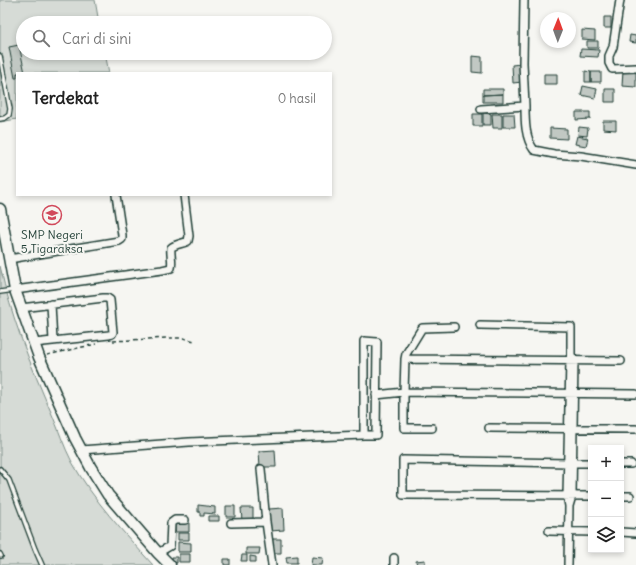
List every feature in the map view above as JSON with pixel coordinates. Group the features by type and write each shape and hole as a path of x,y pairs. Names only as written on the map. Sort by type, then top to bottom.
{"street":[{"path":"524,0 523,63 526,125 529,142 534,150 636,165"},
{"path":"620,0 613,47 609,56 609,63 612,69 636,68"},
{"path":"481,109 525,106"},
{"path":"8,259 118,241 122,239 116,196"},
{"path":"15,290 171,268 171,248 188,241 189,236 184,196"},
{"path":"0,209 8,259 15,290 39,357 75,438 108,495 170,565"},
{"path":"21,308 107,298 110,300 112,334 34,344"},
{"path":"51,304 53,341"},
{"path":"480,325 571,327 572,358 568,565"},
{"path":"432,428 404,428 406,354 422,328 454,327"},
{"path":"81,450 189,442 376,435 377,342 364,341 364,435"},
{"path":"405,359 572,358 621,361"},
{"path":"376,395 404,392 636,394"},
{"path":"489,428 636,429"},
{"path":"588,463 403,460 403,495 588,496"},
{"path":"624,464 631,464"},
{"path":"261,469 272,565"},
{"path":"624,496 630,496"},
{"path":"158,553 170,546 171,522 175,520 185,520"},
{"path":"232,523 266,522"},
{"path":"549,531 588,532"},
{"path":"624,532 636,532"}],"lane":[{"path":"0,56 10,109 9,115 0,120"},
{"path":"0,292 15,290"},
{"path":"0,469 10,480 42,565"}],"path":[{"path":"112,341 167,338 183,338 195,341"},
{"path":"39,357 100,343"}],"shaded area":[{"path":"0,0 95,0 98,16 16,16 16,60 106,60 109,72 16,72 16,119 0,122"},
{"path":"0,266 4,285 22,340 72,462 89,490 99,503 153,565 0,565"}],"building":[{"path":"604,17 611,17 611,28 604,28"},
{"path":"582,30 595,31 595,40 582,39"},
{"path":"630,35 636,36 636,43 629,42"},
{"path":"587,41 598,41 598,48 587,48"},
{"path":"16,46 16,60 22,60 25,72 16,72 16,78 15,78 9,47"},
{"path":"581,49 599,50 598,57 580,56"},
{"path":"472,56 482,57 482,73 472,72"},
{"path":"520,64 522,82 513,83 512,65"},
{"path":"623,70 636,70 636,87 622,86"},
{"path":"585,71 591,72 591,82 585,82"},
{"path":"591,72 601,72 601,82 591,82"},
{"path":"544,74 557,74 557,84 544,84"},
{"path":"583,86 597,89 595,98 581,95"},
{"path":"483,89 503,89 503,94 483,95"},
{"path":"605,89 615,89 615,102 605,102"},
{"path":"503,94 503,102 483,102 483,95"},
{"path":"576,112 590,112 590,119 576,120"},
{"path":"483,113 491,114 491,125 483,125"},
{"path":"473,114 482,114 482,126 473,126"},
{"path":"492,114 502,114 502,128 493,128"},
{"path":"503,114 514,114 515,127 503,127"},
{"path":"603,121 616,121 616,130 603,129"},
{"path":"579,127 588,128 587,136 578,135"},
{"path":"550,128 567,129 567,139 550,138"},
{"path":"577,136 588,138 586,146 575,144"},
{"path":"275,450 276,467 260,467 259,451"},
{"path":"198,505 215,507 215,514 204,513 204,516 200,516 200,512 198,512"},
{"path":"226,506 235,506 235,517 226,517"},
{"path":"241,508 253,508 253,521 242,521"},
{"path":"283,508 284,530 270,531 269,509"},
{"path":"208,516 219,516 219,521 208,521"},
{"path":"175,522 189,522 189,532 175,532"},
{"path":"178,533 189,533 189,540 178,540"},
{"path":"272,539 281,539 281,553 272,553"},
{"path":"178,542 191,543 191,552 178,552"},
{"path":"246,548 260,548 259,554 246,554"},
{"path":"179,554 190,554 190,562 179,562"},
{"path":"242,555 247,555 247,561 241,561"},
{"path":"250,556 256,557 256,562 250,562"},
{"path":"297,556 297,563 287,563 286,557"},
{"path":"172,557 177,557 177,563 172,563"},
{"path":"312,557 323,558 322,565 311,565"},
{"path":"224,559 230,559 230,565 224,565"},
{"path":"425,560 425,565 417,565 416,561"}],"place":[{"name":"SMP Negeri 5 Tigaraksa","path":"52,215"}]}
